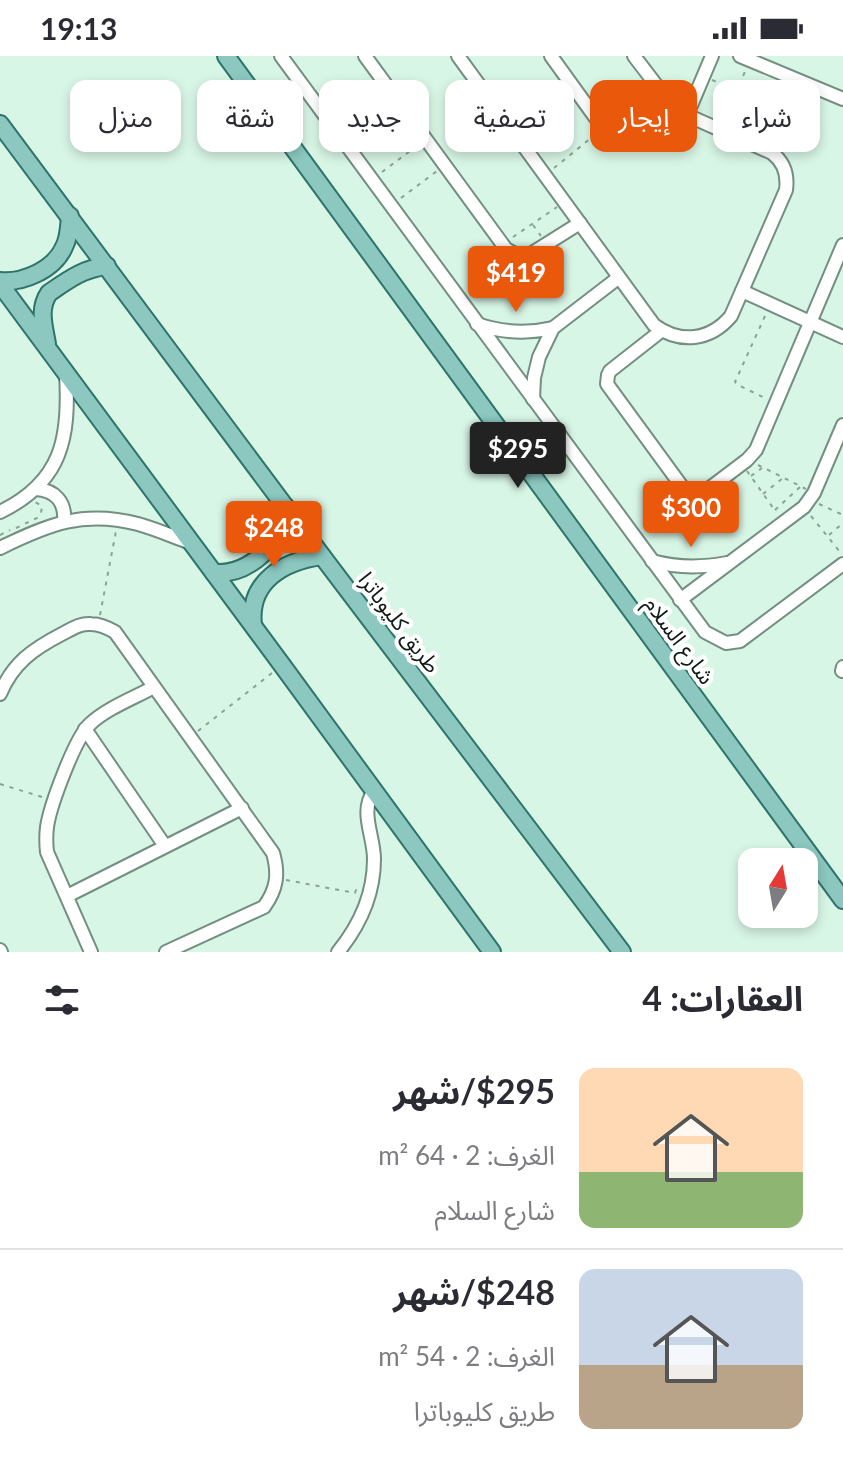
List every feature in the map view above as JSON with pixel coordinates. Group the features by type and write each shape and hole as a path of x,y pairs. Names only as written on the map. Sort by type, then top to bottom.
{"main road":[{"name":"شارع السلام","path":"226,56 843,900"},
{"name":"طريق كليوباترا","path":"0,124 622,952"},
{"path":"70,216 66,243 56,259 30,278 0,283 492,952"},
{"path":"47,348 42,314 49,293 81,272 107,266"},
{"path":"214,573 242,568 268,549 281,530 287,508"},
{"path":"253,626 252,606 266,581 298,561 322,556"}],"street":[{"path":"282,56 705,632 719,641 733,643 746,638 843,564"},
{"path":"365,56 383,80"},
{"path":"458,56 654,325 681,338 714,332 731,316 786,190 785,168 776,156 768,152"},
{"path":"551,56 590,110"},
{"path":"634,56 652,80"},
{"path":"697,91 712,56"},
{"path":"745,58 843,99"},
{"path":"429,143 502,245 511,253 523,256 535,252 580,223"},
{"path":"661,331 610,371 607,379 609,388 679,484 688,492 701,493 745,462 756,450 843,245"},
{"path":"533,399 539,357 553,328 618,278"},
{"path":"742,291 843,337"},
{"path":"477,324 520,332 553,328"},
{"path":"0,512 36,489 61,450 67,428 66,374"},
{"path":"680,600 809,500 843,425"},
{"path":"36,489 44,489 59,498 65,513 64,522"},
{"path":"0,548 39,529 64,522 100,518 142,525 192,543"},
{"path":"652,561 691,567 730,562"},
{"path":"0,694 18,664 36,648 81,624 99,624 115,632 273,853 277,878 271,898 264,907 166,952"},
{"path":"91,952 47,852 47,826 76,744 85,729 98,718 154,687"},
{"path":"85,729 165,846"},
{"path":"338,952 354,930 370,893 374,855 366,807 374,791"},
{"path":"67,896 242,808"}],"path":[{"path":"740,80 745,58"},
{"path":"703,76 713,80"},
{"path":"545,175 590,139"},
{"path":"372,180 409,152"},
{"path":"776,156 783,152"},
{"path":"391,206 445,165"},
{"path":"502,245 564,202"},
{"path":"532,224 547,244"},
{"path":"770,304 735,382 776,403"},
{"path":"745,462 801,486 827,536 843,556"},
{"path":"745,462 775,510 801,486"},
{"path":"751,476 762,467"},
{"path":"763,494 783,478"},
{"path":"809,500 843,515"},
{"path":"0,535 37,518 43,508 35,502 30,504"},
{"path":"99,624 118,520"},
{"path":"827,536 843,523"},
{"path":"838,527 843,532"},
{"path":"191,737 282,665"},
{"path":"0,784 55,801"},
{"path":"277,878 370,893"}]}
